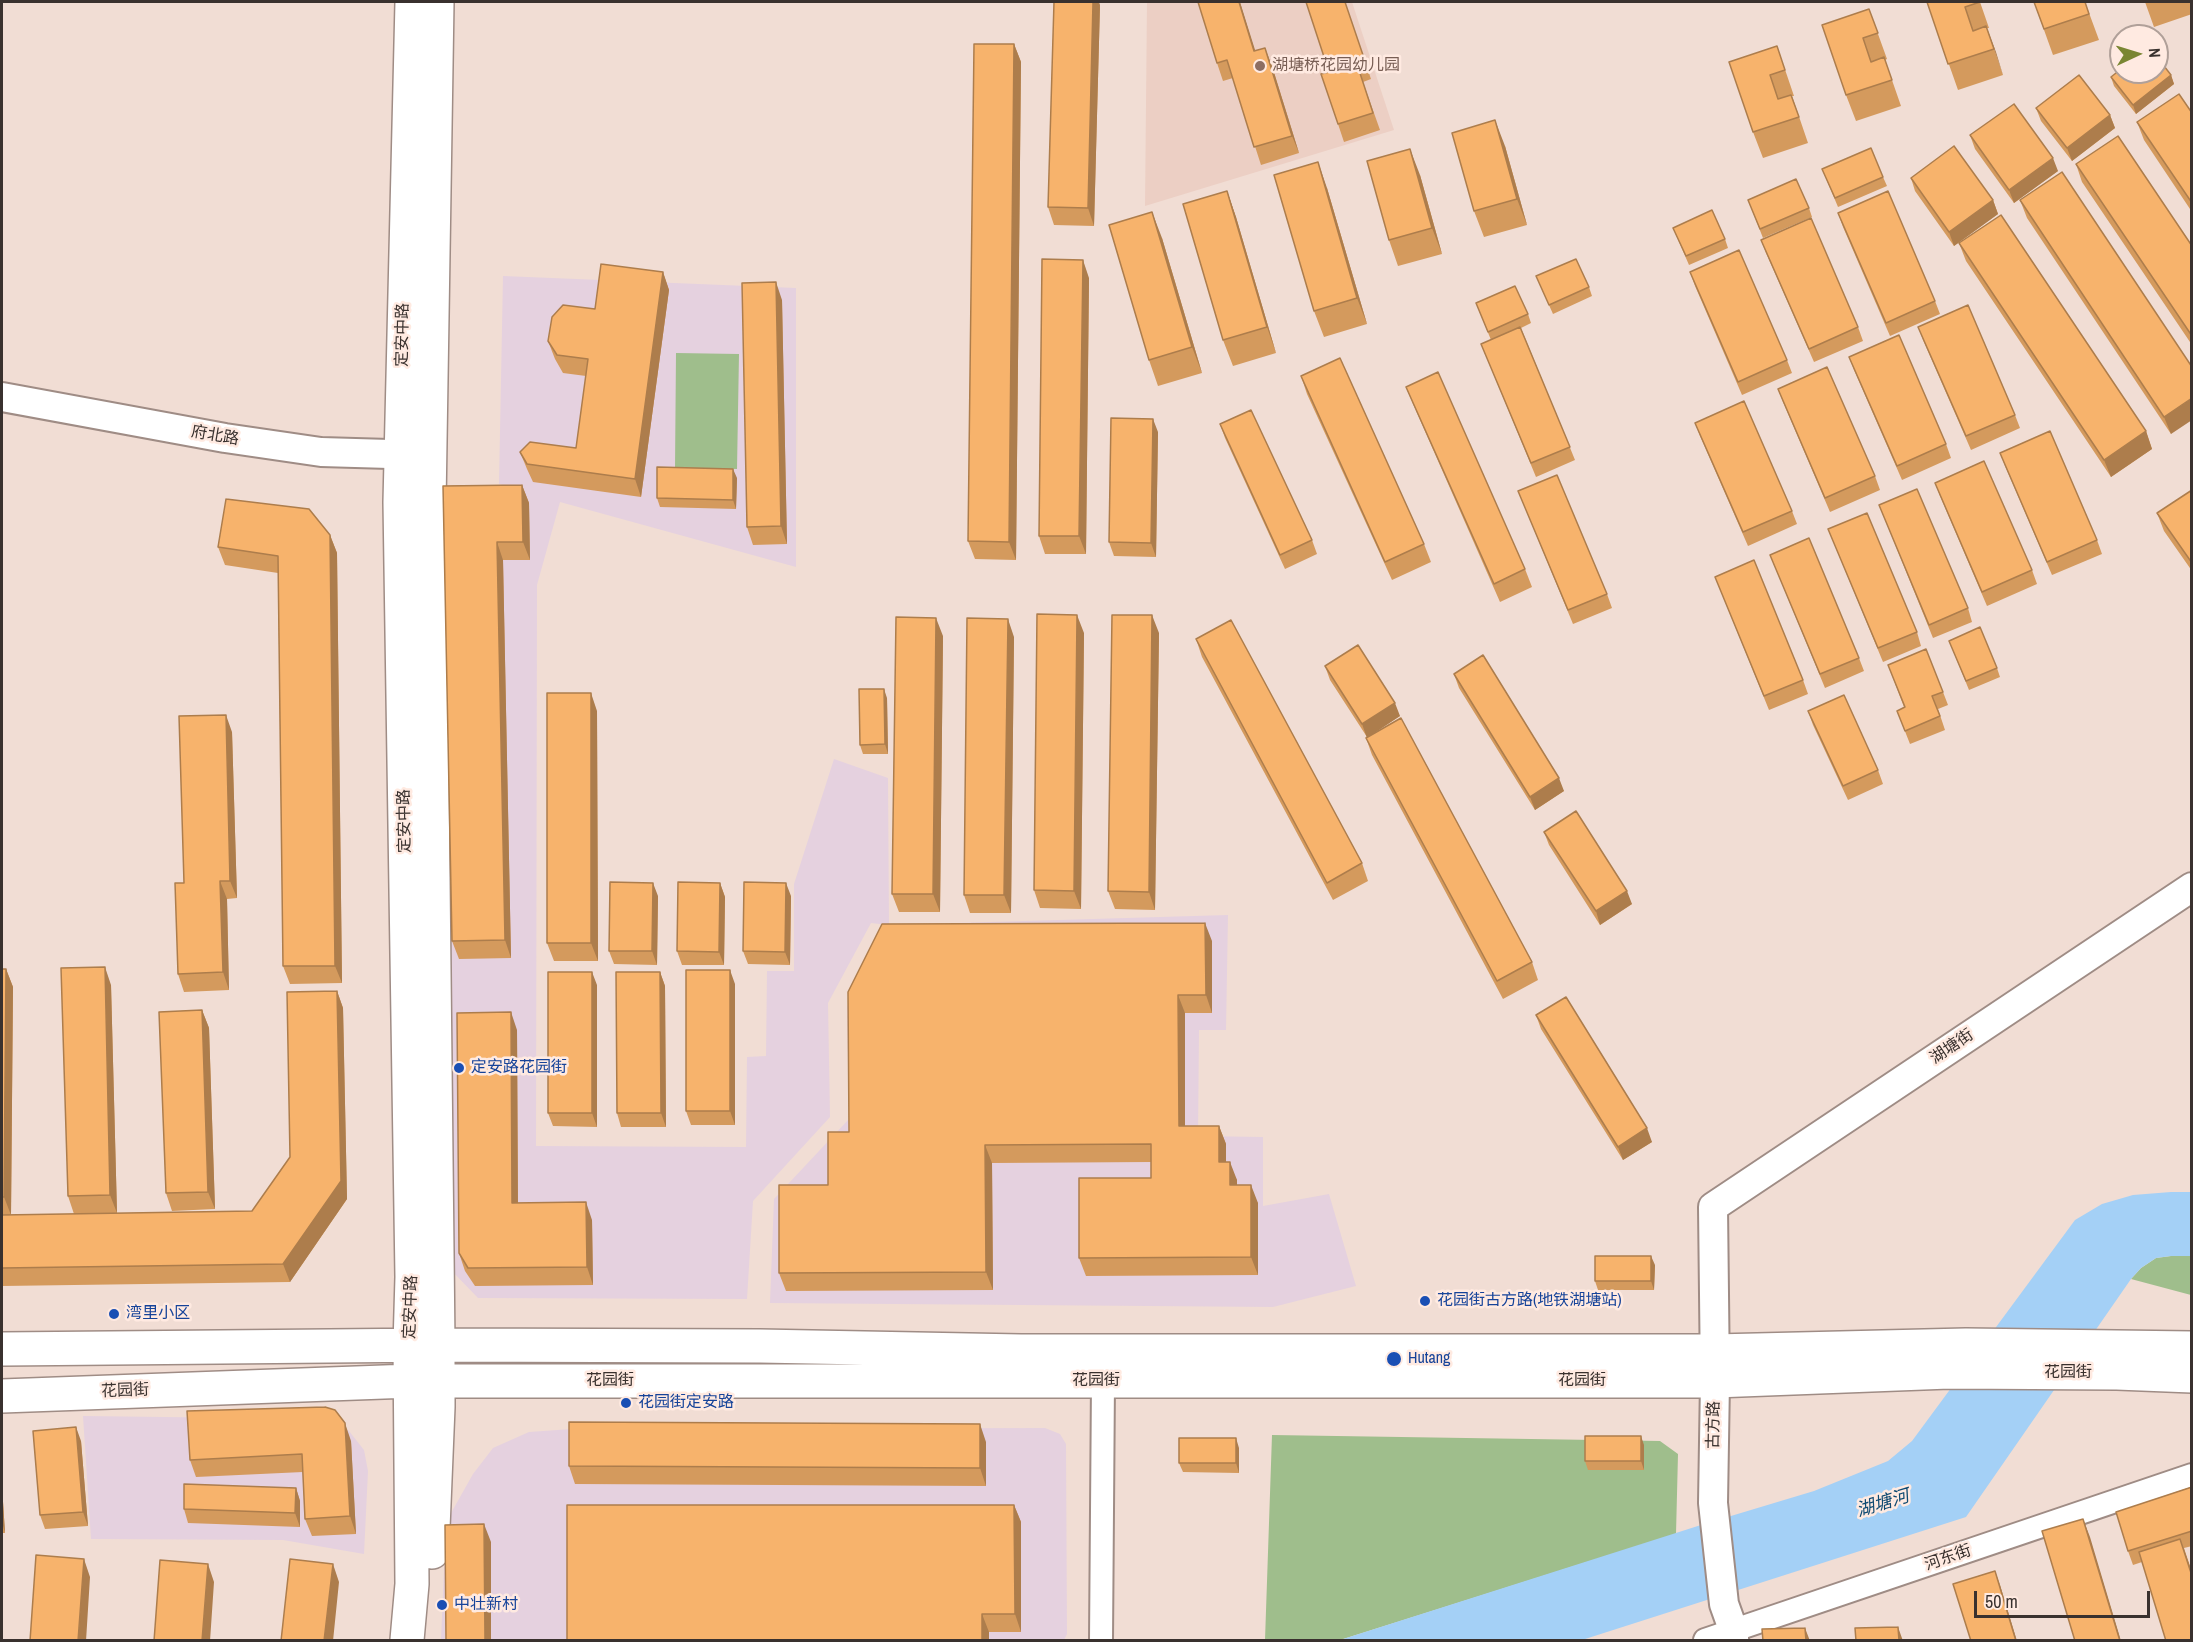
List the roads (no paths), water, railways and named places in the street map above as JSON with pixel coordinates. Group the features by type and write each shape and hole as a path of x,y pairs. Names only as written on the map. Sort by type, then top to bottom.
{"main road":[{"name":"定安中路","path":"412,2 401,405 416,455"},
{"name":"定安中路","path":"428,1641 424,1345 412,1277 400,502 416,455 437,2"},
{"name":"花园街","path":"2,1349 424,1345 760,1346 1715,1366"},
{"name":"花园街","path":"2,1396 424,1381 1103,1381 1958,1359 2116,1359 2192,1347"},
{"name":"花园街","path":"2116,1359 2192,1376"},
{"name":"定安中路","path":"406,1641 412,1584 424,1381"}],"street":[{"name":"府北路","path":"2,397 225,438 321,452 416,455"},
{"name":"湖塘街","path":"1713,1207 2192,887"},
{"name":"古方路","path":"1713,1207 1715,1366 1713,1503 1724,1604 1734,1636"},
{"path":"1101,1641 1103,1381"},
{"name":"河东街","path":"1705,1641 1734,1636 2192,1474"}],"water":[{"name":"湖塘河","path":"2191,1192 2191,1256 2156,1258 2141,1268 2131,1279 1966,1517 1582,1640 1340,1640 1814,1491 1888,1461 1912,1441 2075,1220 2102,1204 2133,1195"}],"place":[{"name":"湖塘桥花园幼儿园","path":"1260,66"},
{"name":"定安路花园街","path":"459,1068"},
{"name":"花园街古方路(地铁湖塘站)","path":"1425,1301"},
{"name":"湾里小区","path":"114,1314"},
{"name":"Hutang","path":"1394,1359"},
{"name":"花园街定安路","path":"626,1403"},
{"name":"中壮新村","path":"442,1605"}]}
